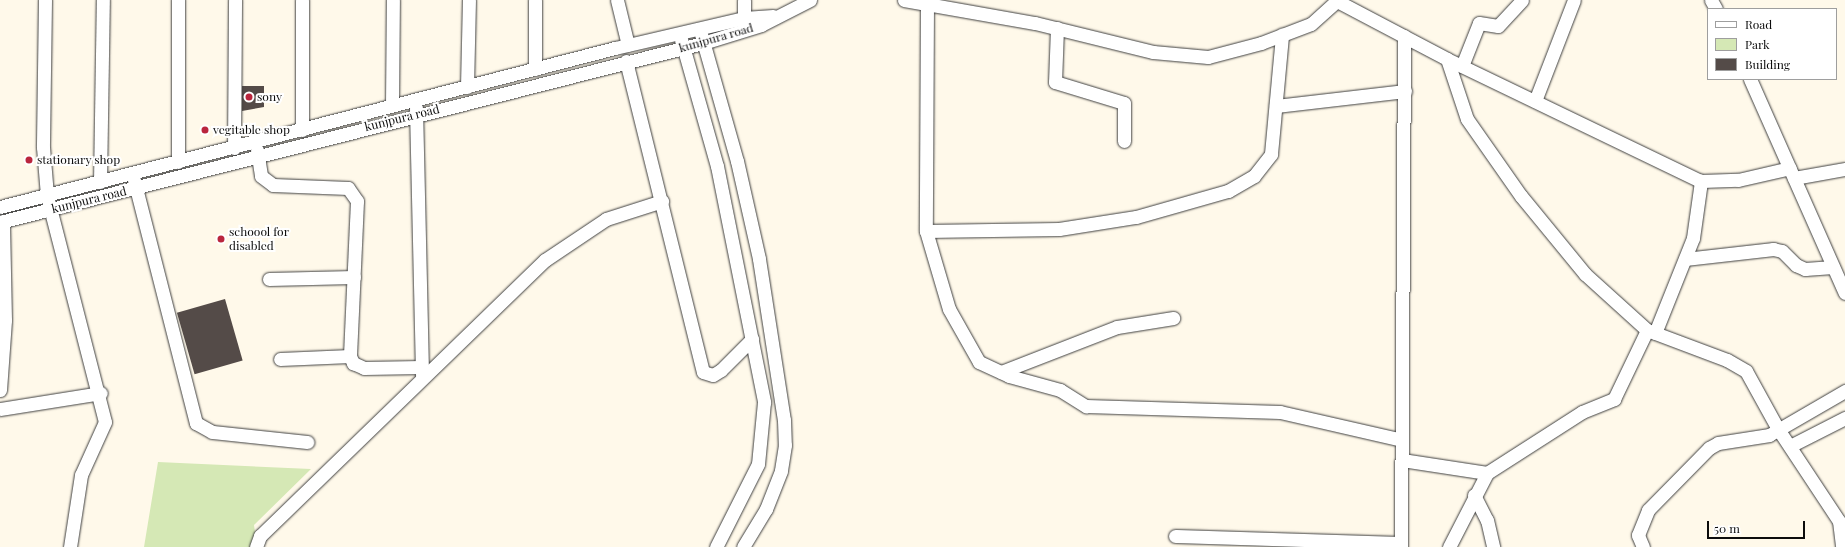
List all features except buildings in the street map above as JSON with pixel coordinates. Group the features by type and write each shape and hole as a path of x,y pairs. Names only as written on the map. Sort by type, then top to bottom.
{"street":[{"path":"45,0 44,148 47,196 52,209 101,393 105,422 82,475 70,547"},
{"path":"100,182 103,0"},
{"path":"178,0 178,162"},
{"path":"234,148 235,0"},
{"path":"302,0 302,130"},
{"path":"392,105 393,0"},
{"path":"467,86 469,0"},
{"path":"535,0 535,69"},
{"path":"617,0 628,45"},
{"path":"744,0 744,18"},
{"path":"773,16 797,3 810,0"},
{"path":"904,0 1057,28 1153,52 1208,57 1282,35 1311,24 1338,0 1462,66 1701,181 1738,180 1792,173 1845,169"},
{"path":"1462,66 1479,23 1498,26 1522,0"},
{"path":"1536,101 1574,0"},
{"path":"927,4 926,231 949,309 968,349 979,362 1001,372 1060,390 1086,406 1280,412 1402,440"},
{"name":"kunjpura road","path":"0,207 258,142 392,105 628,45 744,18 773,16"},
{"name":"kunjpura road","path":"2,221 257,158 626,61 704,43 761,25 773,16"},
{"path":"1057,28 1056,82 1124,103 1124,141"},
{"path":"699,29 704,43 759,259 784,420 786,445 781,471 766,509 743,547"},
{"path":"680,33 717,166 764,402 763,437 758,464 744,498 716,547"},
{"path":"926,231 1059,229 1136,217 1228,191 1254,176 1271,154 1282,35"},
{"path":"1175,536 1239,542 1402,545 1405,91 1404,36"},
{"path":"1448,59 1467,119 1494,159 1585,274 1651,332 1727,360 1746,372 1778,429 1842,520 1842,547"},
{"path":"626,61 703,372 713,375 721,370 752,340"},
{"path":"1750,80 1833,267 1842,281 1845,293"},
{"path":"1276,106 1405,91"},
{"path":"416,100 422,372"},
{"path":"258,142 257,158 261,176 273,185 341,188 355,194 354,277 350,356 353,363 364,368 422,372"},
{"path":"133,174 196,423 212,432 307,442"},
{"path":"1449,547 1474,495 1487,473 1582,412 1614,399 1651,332 1685,259 1693,238 1701,181"},
{"path":"256,547 260,536 422,372 509,293 580,235 632,208 662,202"},
{"path":"1,382 2,221"},
{"path":"1685,259 1710,259 1773,249 1782,251 1796,266 1806,269 1833,267"},
{"path":"269,279 354,277"},
{"path":"1001,372 1117,327 1173,318"},
{"path":"280,359 350,356"},
{"path":"1643,547 1638,535 1648,510 1709,448 1718,443 1769,435 1845,391"},
{"path":"0,409 101,393"},
{"path":"1790,446 1845,418"},
{"path":"1402,460 1487,473"},
{"path":"1474,495 1487,520 1493,547"}],"green space":[{"path":"158,462 311,469 254,525 257,547 144,547"}],"place":[{"name":"sony","path":"249,97"},
{"name":"vegitable shop","path":"205,130"},
{"name":"stationary shop","path":"29,160"},
{"name":"schoool for disabled","path":"221,239"}]}
